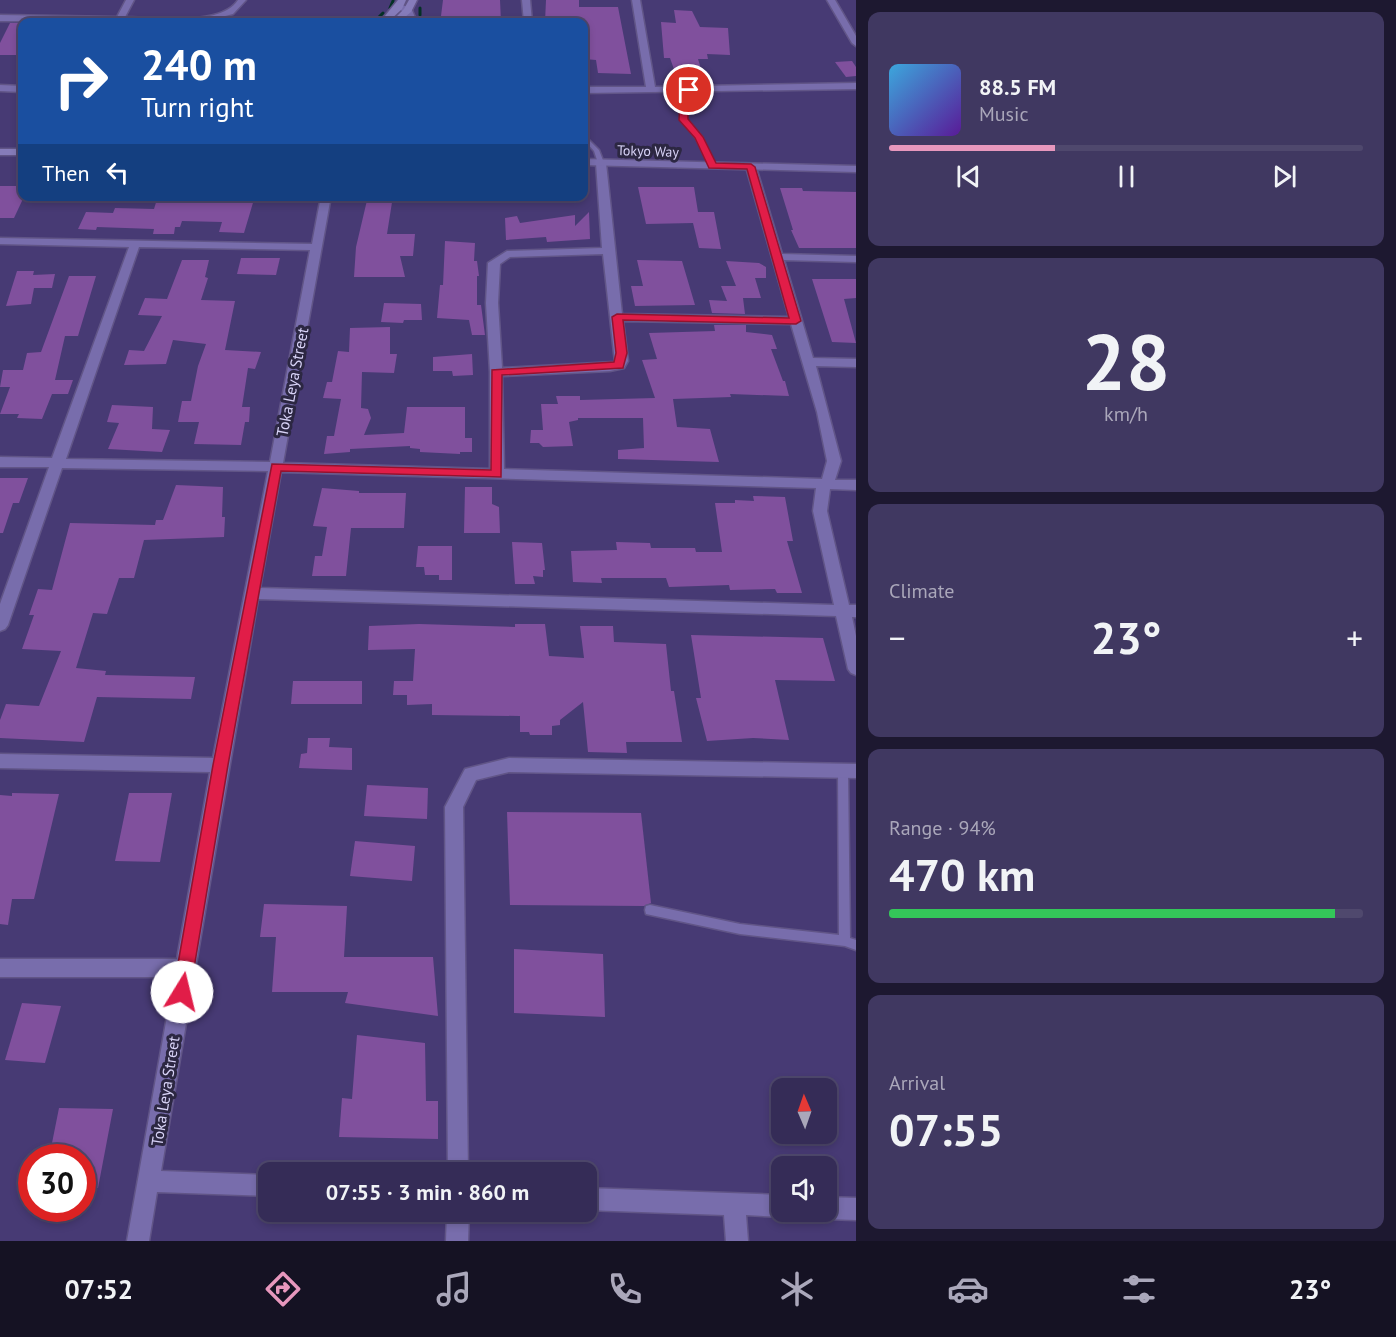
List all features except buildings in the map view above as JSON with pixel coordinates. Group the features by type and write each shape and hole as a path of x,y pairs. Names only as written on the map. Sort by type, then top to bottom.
{"main road":[{"path":"399,18 408,10 413,0"},
{"path":"387,18 400,3"},
{"path":"0,152 18,152"}],"street":[{"path":"121,18 130,0"},
{"path":"216,18 235,11 242,0"},
{"path":"526,0 528,18"},
{"path":"636,0 651,88"},
{"path":"831,0 856,43"},
{"path":"400,3 408,10 411,18"},
{"path":"0,18 18,18"},
{"path":"588,90 856,86"},
{"path":"0,88 18,88"},
{"name":"Tokyo Way","path":"588,162 856,169"},
{"path":"496,372 620,365 621,353 608,251 601,163"},
{"path":"751,167 809,362 834,461 825,485 820,511 849,611 856,669"},
{"name":"Toka Leya Street","path":"138,1241 220,765 325,201"},
{"path":"0,242 318,247"},
{"path":"0,625 135,244"},
{"path":"497,474 492,270 494,263 497,259 519,253 608,251"},
{"path":"778,257 856,259"},
{"path":"617,317 796,321"},
{"path":"809,362 856,363"},
{"path":"0,462 57,465 276,466 856,485"},
{"path":"253,593 849,611"},
{"path":"0,762 220,765"},
{"path":"458,1162 454,807 471,774 509,765 850,771"},
{"path":"0,968 186,968"},
{"path":"150,1181 258,1186"},
{"path":"597,1199 771,1206"},
{"path":"734,1204 737,1241"},
{"path":"837,1208 856,1209"},
{"path":"457,1241 458,1222"}],"lane":[{"path":"689,90 684,102 684,120 699,137 712,166"},
{"path":"588,141 597,151 601,163"},
{"path":"650,910 740,929 850,943 850,771"}],"waterway":[{"path":"390,8 393,1"},
{"path":"420,8 420,15"},
{"path":"378,18 383,13"}],"route":[{"path":"182,992 220,765 276,466 497,474 496,372 610,368 620,365 622,361 617,317 796,321 751,167 712,166 699,137 684,120 684,102 689,90"}]}
